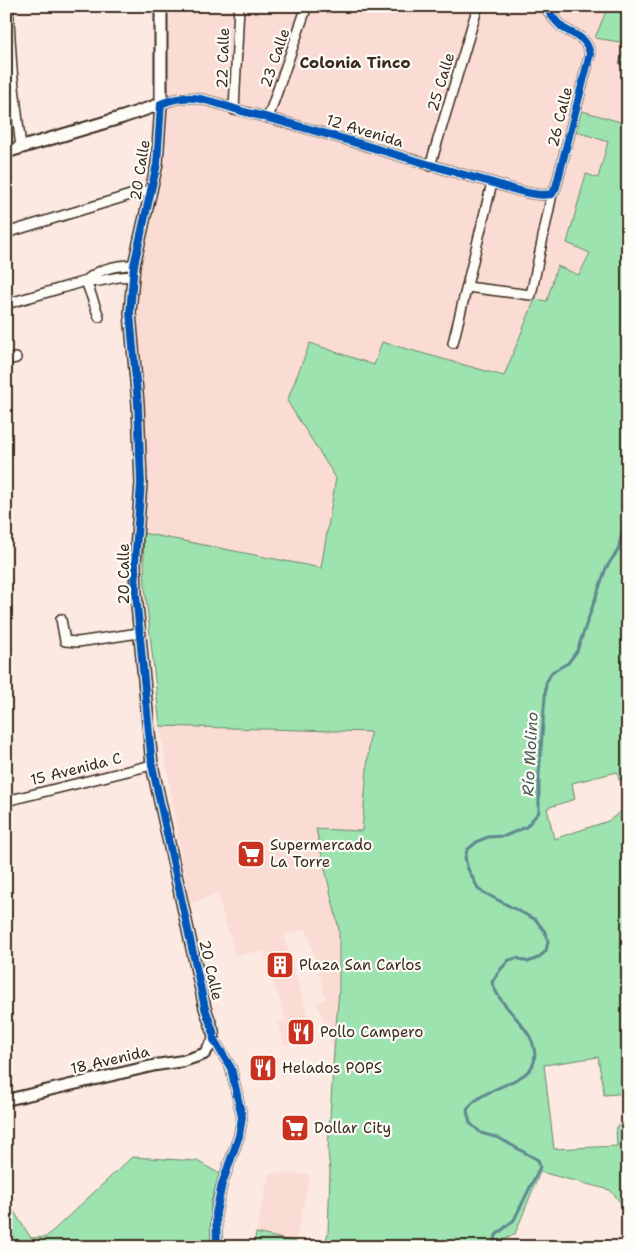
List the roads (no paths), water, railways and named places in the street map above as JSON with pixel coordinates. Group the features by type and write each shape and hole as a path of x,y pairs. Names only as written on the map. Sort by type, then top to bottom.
{"main road":[{"name":"20 Calle","path":"161,6 161,104"},
{"name":"12 Avenida","path":"6,152 161,104"}],"street":[{"path":"8,6 12,70 21,148"},
{"name":"22 Calle","path":"234,110 239,6"},
{"name":"23 Calle","path":"268,118 307,6"},
{"name":"25 Calle","path":"430,166 478,6"},
{"name":"26 Calle","path":"467,287 531,295 554,190 590,54 588,46 583,39 562,27 545,6"},
{"name":"12 Avenida","path":"161,104 175,98 195,98 234,110 338,136 430,166 492,183 543,196 554,190"},
{"name":"20 Calle","path":"161,104 157,164 134,265 130,313 138,404 141,483 135,564 136,594 152,765 205,1008 214,1040"},
{"path":"453,343 492,183"},
{"path":"6,233 151,190"},
{"path":"86,281 93,274 109,268 134,265"},
{"path":"6,304 86,281 97,283 118,276 132,277"},
{"path":"86,281 99,317"},
{"path":"6,360 16,358"},
{"path":"61,619 65,641 78,642 139,633"},
{"name":"15 Avenida C","path":"6,801 152,765"},
{"path":"214,1040 231,1068 242,1118 239,1136 222,1184 216,1213 217,1247"},
{"name":"18 Avenida","path":"6,1100 156,1065 183,1061 204,1054 214,1040"}],"waterway":[{"name":"Río Molino","path":"628,439 625,454 628,479"},
{"name":"Río Molino","path":"492,1247 496,1235 514,1220 540,1167 538,1160 499,1138 481,1133 470,1123 467,1110 482,1096 523,1076 534,1062 535,1051 532,1040 496,992 492,982 509,960 517,958 528,962 538,958 546,951 548,941 545,932 536,920 479,890 468,869 465,858 467,850 478,841 488,837 505,836 526,827 539,812 539,775 546,683 552,672 568,663 577,651 606,568 618,550 628,508"}],"place":[{"name":"Supermercado La Torre","path":"251,854"},
{"name":"Plaza San Carlos","path":"280,965"},
{"name":"Pollo Campero","path":"301,1032"},
{"name":"Helados POPS","path":"263,1068"},
{"name":"Dollar City","path":"295,1128"}],"district":[{"name":"Colonia Tinco","path":"355,62"}]}
